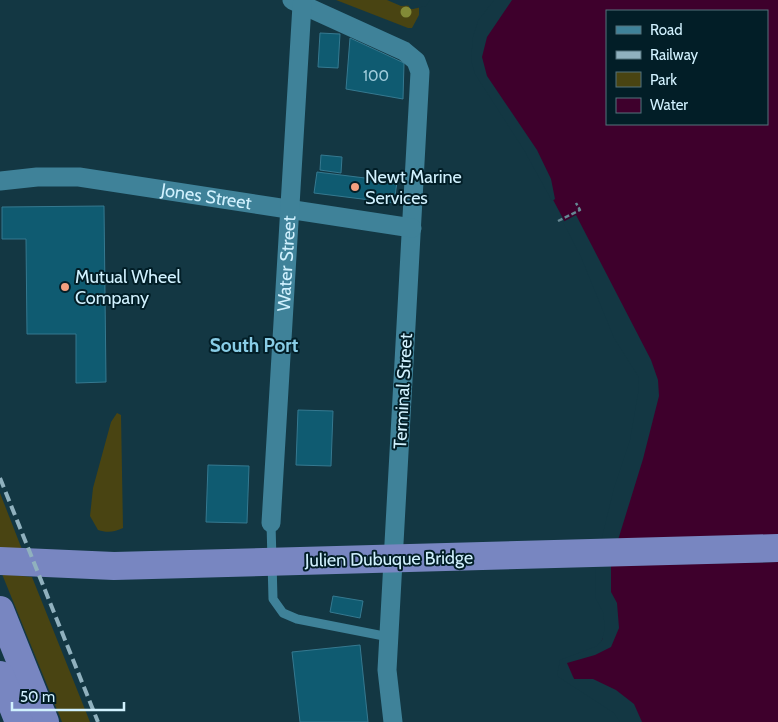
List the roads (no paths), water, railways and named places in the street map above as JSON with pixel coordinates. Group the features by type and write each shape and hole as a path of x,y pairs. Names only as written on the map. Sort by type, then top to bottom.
{"highway":[{"name":"Julien Dubuque Bridge","path":"0,561 114,566 778,548"},
{"path":"0,610 45,722"},
{"path":"0,676 20,722"}],"street":[{"name":"Terminal Street","path":"297,2 404,51 416,61 420,72 387,670 394,722"},
{"name":"Water Street","path":"271,523 290,210 297,2"},
{"name":"Jones Street","path":"0,181 37,177 79,177 412,228"}],"lane":[{"path":"271,523 273,599 283,613 297,619 389,637"}],"water":[{"path":"497,0 778,0 778,722 623,722 623,719 580,687 561,661 598,648 606,629 605,612 598,598 642,388 641,376 583,256 526,149 477,73 476,37"}],"railway":[{"path":"0,478 98,722"}],"place":[{"name":"Newt Marine Services","path":"355,187"},
{"name":"Mutual Wheel Company","path":"65,287"}],"district":[{"name":"South Port","path":"254,345"}]}
